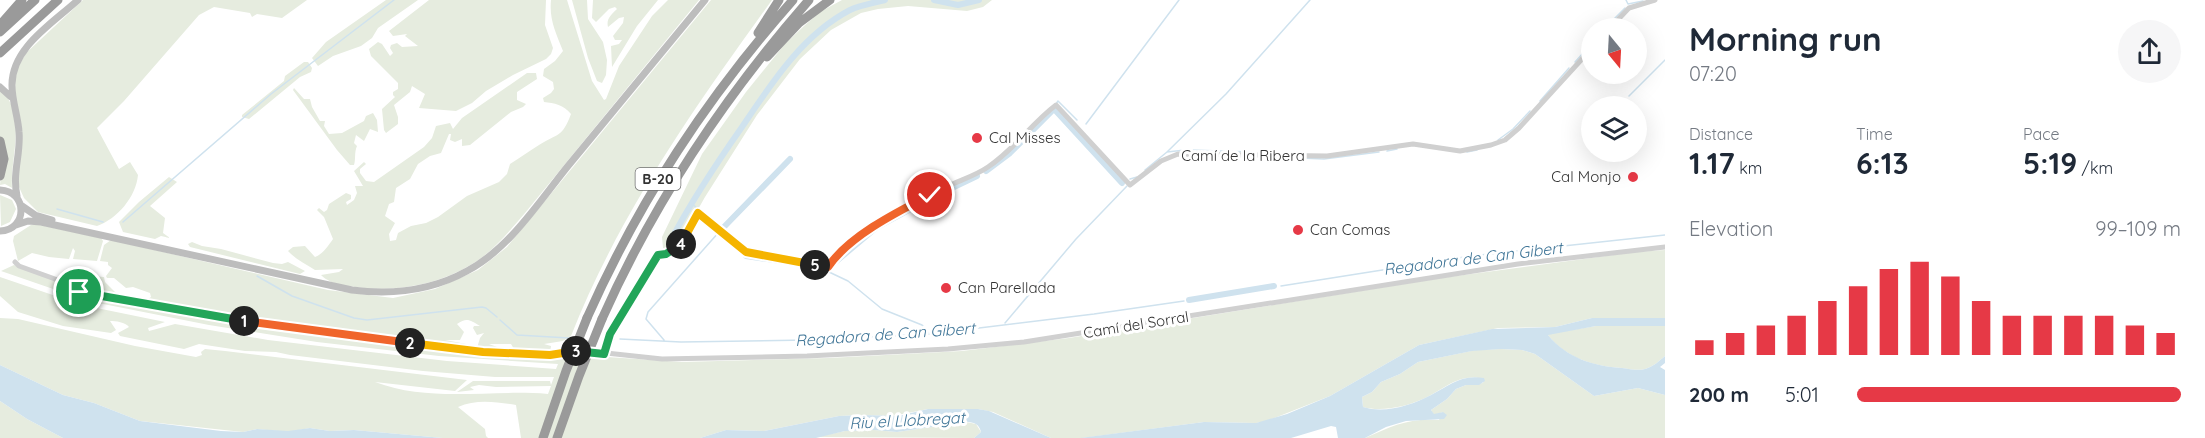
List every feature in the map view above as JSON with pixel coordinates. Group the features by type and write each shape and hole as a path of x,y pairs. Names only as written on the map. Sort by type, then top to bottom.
{"highway":[{"path":"3,21 22,0"},
{"path":"0,32 35,0"},
{"path":"749,52 764,22 779,0"},
{"name":"B-20","path":"543,438 587,318 636,217 697,119 792,0"},
{"name":"B-20","path":"557,438 602,319 652,218 679,172 729,99 773,41 809,0"},
{"path":"729,99 799,23 830,0"},
{"path":"0,53 58,1"},
{"path":"0,141 3,159 0,176"}],"main road":[{"path":"78,0 20,56 12,76 13,99 19,131 14,172 17,196 22,206 35,215 200,256"},
{"path":"0,231 28,221 41,222 352,290 369,292 417,290 461,274 492,253 518,227 705,0"},
{"path":"0,87 13,99"},
{"path":"0,189 17,196"},
{"path":"16,225 21,216 22,206"}],"street":[{"path":"1620,18 1629,8 1655,0"},
{"name":"Camí de la Ribera","path":"604,354 610,334 649,268 658,255 666,254 681,244 698,213 746,252 828,267 842,252 879,223 989,166 1056,105 1130,185 1161,161 1178,154 1327,156 1418,143 1452,150 1468,150 1498,143 1519,128 1581,60"},
{"name":"Camí del Sorral","path":"604,354 662,359 721,358 807,356 984,346 1119,328 1518,264 1665,248"},
{"path":"15,262 19,266 55,279 79,292 257,323 483,352 550,355 578,351 604,354"}],"shaded area":[{"path":"83,0 307,0 282,18 257,14 252,17 250,13 214,7 199,15 124,101 97,128 119,169 130,162 138,175 134,191 124,206 112,218 97,226 38,212 24,198 19,187 16,71 26,53"},
{"path":"386,0 418,0 378,28 372,38 361,46 333,56 318,66 312,58 326,42"},
{"path":"429,0 546,0 545,25 553,48 546,59 513,75 456,111 419,108 425,94 412,86 410,92 394,105 398,124 386,133 382,109 395,97 393,92 398,89 398,83 371,56 369,49 378,42 390,56 393,53 391,45 397,43 402,47 418,46 405,36 407,34 393,36 389,31"},
{"path":"551,0 567,0 592,81 604,100 619,66 652,16 668,0 699,0 507,234 472,264 447,277 420,285 379,289 342,285 325,279 321,275 339,272 343,269 315,270 288,251 293,247 305,246 315,257 325,250 333,239 324,217 317,210 319,208 324,212 329,204 346,193 351,195 351,199 346,202 347,205 354,200 357,193 355,186 363,186 354,171 364,162 366,164 360,169 360,173 366,181 374,182 424,147 432,138 436,126 450,123 453,129 462,118 527,73 536,73 537,79 517,92 517,100 526,104 523,107 511,112 470,145 462,146 462,139 455,142 450,140 451,134 449,134 441,153 430,156 418,164 410,179 396,188 394,202 389,204 385,216 395,223 389,234 390,241 396,240 398,233 438,217 467,196 499,182 507,174 510,164 559,134 571,114 559,105 544,102 543,98 554,89 553,82 543,76 544,69 563,51 552,20"},
{"path":"572,0 587,0 588,19 603,42 607,60 606,75 602,83 597,81 588,58"},
{"path":"593,0 658,0 637,26 612,67 611,46 619,44 622,40 615,40 613,36 623,23 624,17 619,18 608,27 608,19 617,9 615,7 609,9 596,22 592,18"},
{"path":"711,0 772,0 687,121 636,203 612,246 571,336 563,341 544,344 551,346 550,355 547,356 561,356 562,354 682,362 962,351 1069,338 1441,278 1665,250 1665,318 1592,318 1555,327 1498,328 1419,345 1330,396 1267,421 1256,423 1204,422 1082,438 1051,438 993,412 978,409 928,409 893,416 839,416 764,431 726,430 700,438 521,438 516,405 486,402 458,407 485,429 488,438 443,438 310,428 288,432 257,429 243,432 140,421 94,403 63,395 0,365 0,318 18,319 135,346 196,357 202,355 201,352 205,349 467,380 455,391 375,382 417,392 548,394 551,386 479,385 470,387 474,390 457,392 473,381 550,381 551,385 554,377 495,377 423,371 199,344 184,349 120,336 118,333 129,327 118,322 110,321 116,330 111,333 63,326 18,312 0,296 0,277 82,305 165,322 148,328 149,331 175,324 268,340 447,361 556,369 558,364 439,356 317,342 209,325 88,301 1,271 14,265 84,295 192,316 477,353 517,354 511,344 489,344 505,350 477,348 484,333 477,335 473,328 480,326 468,320 457,324 464,332 460,340 445,340 466,344 469,348 239,317 124,296 148,299 151,297 150,293 133,287 126,288 114,278 107,278 112,268 108,262 100,261 104,245 111,240 328,290 393,298 435,289 478,270 507,247"},
{"path":"842,0 992,0 983,7 967,11 908,6 878,9 861,13 831,30 800,59 757,115 679,243 668,249 663,248 662,237 702,154 746,92 785,44 820,12"},
{"path":"304,62 308,62 312,68 311,72 300,77 249,119 242,117 284,81 285,76"},
{"path":"294,88 304,99 310,99 320,121 325,121 324,126 329,134 342,133 364,121 366,116 373,113 377,120 378,132 370,129 364,141 356,135 354,165 350,165 337,150 293,90"},
{"path":"0,89 8,99 16,123 12,188 5,184 0,185 4,146 0,137"},
{"path":"169,177 177,182 150,206 165,218 163,233 170,238 161,236 155,239 123,232 119,222"},
{"path":"0,195 12,200 16,209 10,222 1,226"},
{"path":"31,225 101,238 103,241 97,261 73,259 75,251 73,248 69,259 32,253 18,261 14,236"},
{"path":"192,242 273,263 288,262 305,271 300,274 190,247 188,244"},
{"path":"63,275 104,277 105,282 116,293 115,295 86,290 59,279"},
{"path":"1596,326 1665,326 1665,356 1642,370 1600,365 1571,355 1547,334"},
{"path":"1476,350 1522,350 1535,354 1594,396 1638,388 1665,395 1665,438 1365,438 1409,422 1439,420 1443,412 1434,415 1431,410 1447,399 1456,389 1483,383 1484,379 1475,377 1459,380 1423,399 1401,406 1385,409 1363,407 1362,397 1372,392 1381,382 1400,374 1418,362"},
{"path":"0,401 27,419 63,438 0,438"},
{"path":"966,422 976,424 981,432 974,438 816,437 845,431 897,432"}],"water":[{"path":"1592,318 1665,318 1665,326 1596,326 1548,335 1572,355 1601,365 1642,370 1665,356 1665,363 1660,367 1665,370 1665,395 1638,388 1594,396 1535,354 1522,350 1501,349 1472,351 1418,362 1400,374 1381,382 1372,392 1362,397 1363,407 1389,409 1415,402 1462,379 1484,378 1485,381 1479,385 1466,385 1456,389 1447,399 1431,410 1434,414 1443,412 1447,415 1444,419 1406,421 1386,427 1365,438 1338,438 1336,427 1331,426 1291,438 1080,438 1204,422 1256,423 1287,414 1330,396 1419,345 1492,329 1555,327"},
{"path":"0,365 63,395 94,403 140,421 221,431 243,432 257,429 288,431 310,428 443,438 63,438 27,419 0,401"},
{"name":"Riu el Llobregat","path":"928,409 989,411 1051,438 974,438 981,432 979,427 966,422 897,432 845,431 816,438 700,438 726,430 764,431 839,416 898,416"}],"waterway":[{"path":"123,222 271,94 394,0"},
{"path":"671,240 714,168 764,94 802,47 833,20 854,8 885,0"},
{"path":"934,0 958,5 979,0"},
{"path":"1086,124 1179,0"},
{"path":"1167,152 1226,94 1310,0"},
{"path":"1626,0 1628,4 1643,1"},
{"path":"1615,18 1625,8"},
{"path":"1575,62 1581,55"},
{"path":"1629,96 1665,60"},
{"path":"1540,101 1569,68"},
{"path":"1056,104 1058,101 1077,120"},
{"path":"986,171 1010,153 1055,110 1122,183"},
{"path":"1498,140 1513,129 1530,111"},
{"path":"1387,151 1397,149"},
{"path":"1145,170 1167,152 1185,150"},
{"path":"1189,150 1253,152"},
{"path":"1467,152 1477,150"},
{"path":"1299,158 1324,159 1379,152"},
{"path":"722,229 790,159"},
{"path":"833,264 877,227 977,176"},
{"path":"1130,179 1137,177"},
{"path":"1005,323 1076,239 1127,186"},
{"path":"691,203 736,241"},
{"path":"57,209 103,222"},
{"path":"664,340 646,319 648,312 719,232"},
{"name":"Regadora de Can Gibert","path":"1281,286 1471,256 1665,235"},
{"path":"746,256 801,264 821,270"},
{"path":"829,272 848,281 882,309 922,325 929,333"},
{"name":"Regadora de Can Gibert","path":"257,276 292,296 354,318 367,320 482,307 497,317"},
{"name":"Regadora de Can Gibert","path":"1189,300 1274,286"},
{"name":"Regadora de Can Gibert","path":"620,339 681,342 809,340 930,334 1184,301"},
{"name":"Regadora de Can Gibert","path":"500,320 517,335 569,338"}],"place":[{"name":"Cal Misses","path":"977,138"},
{"name":"Cal Monjo","path":"1633,177"},
{"name":"Can Comas","path":"1298,230"},
{"name":"Can Parellada","path":"946,288"}],"route":[{"path":"79,292 257,323 483,352 550,355 578,351 604,354 610,334 649,268 658,255 666,254 681,244 698,213 746,252 828,267 866,232 930,195"}]}
